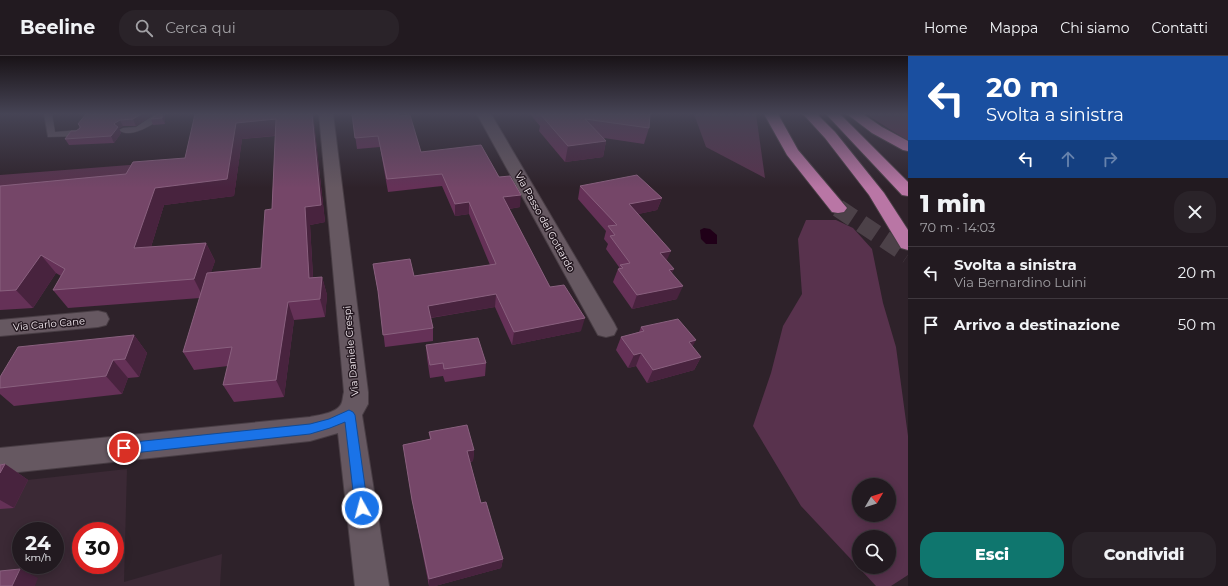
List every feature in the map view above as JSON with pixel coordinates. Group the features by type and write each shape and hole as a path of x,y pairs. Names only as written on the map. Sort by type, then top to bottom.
{"highway":[{"path":"785,139 792,152 838,208"},
{"path":"833,139 876,193 908,244"},
{"path":"859,139 908,185"},
{"path":"893,139 908,147"}],"street":[{"name":"Via Daniele Crespi","path":"329,139 356,392 356,404 349,415 372,586"},
{"name":"Via Passo del Gottardo","path":"498,139 606,330"},
{"name":"Via Carlo Cane","path":"0,328 98,319"},
{"path":"0,461 310,429 330,424 349,415"}],"shaded area":[{"path":"703,139 759,139 765,178 706,147"},
{"path":"181,161 177,176 0,192 0,175"},
{"path":"806,220 836,220 853,228 872,249 883,303 896,347 908,436 908,575 891,586 876,586 865,574 896,574 896,530 852,530 852,560 801,506 753,426 771,373 783,326 802,294 798,239"},
{"path":"704,228 710,229 717,235 717,244 706,244 701,239 700,230"},
{"path":"127,469 124,582 222,554 220,586 0,586 0,483"}],"building":[{"path":"189,139 233,139 227,179 155,188 134,248 206,243 194,279 53,290 65,269 41,255 16,290 0,291 0,186 126,174 133,162 185,158"},
{"path":"275,139 314,139 321,205 305,207 309,278 322,277 320,299 288,302 276,380 223,385 232,347 183,352 207,273 261,268 265,210 272,209"},
{"path":"379,139 417,139 421,152 481,145 499,177 510,176 521,195 503,197 550,287 564,285 585,318 514,332 496,294 428,306 433,328 383,335 373,264 410,259 414,276 496,264 469,202 455,204 442,174 387,179"},
{"path":"562,139 604,139 606,141 568,146"},
{"path":"637,175 662,198 629,204 671,251 660,253 674,269 669,270 683,286 637,295 618,269 623,268 620,265 630,263 610,236 615,235 608,226 617,225 580,186"},
{"path":"678,319 696,340 689,342 701,357 653,370 641,353 634,355 621,337 644,331 641,327"},
{"path":"134,335 125,359 113,360 106,376 0,388 0,377 18,347"},
{"path":"478,338 486,363 444,369 443,363 430,365 426,345"},
{"path":"467,425 474,450 467,451 481,503 486,502 503,559 429,579 412,500 403,445 431,439 429,432"},
{"path":"5,464 0,473 0,465"},
{"path":"12,570 12,574 18,574 12,586 0,586 0,571"}],"tunnel":[{"path":"838,208 908,255"}],"route":[{"path":"124,448 310,429 330,424 349,415 362,508"}]}
